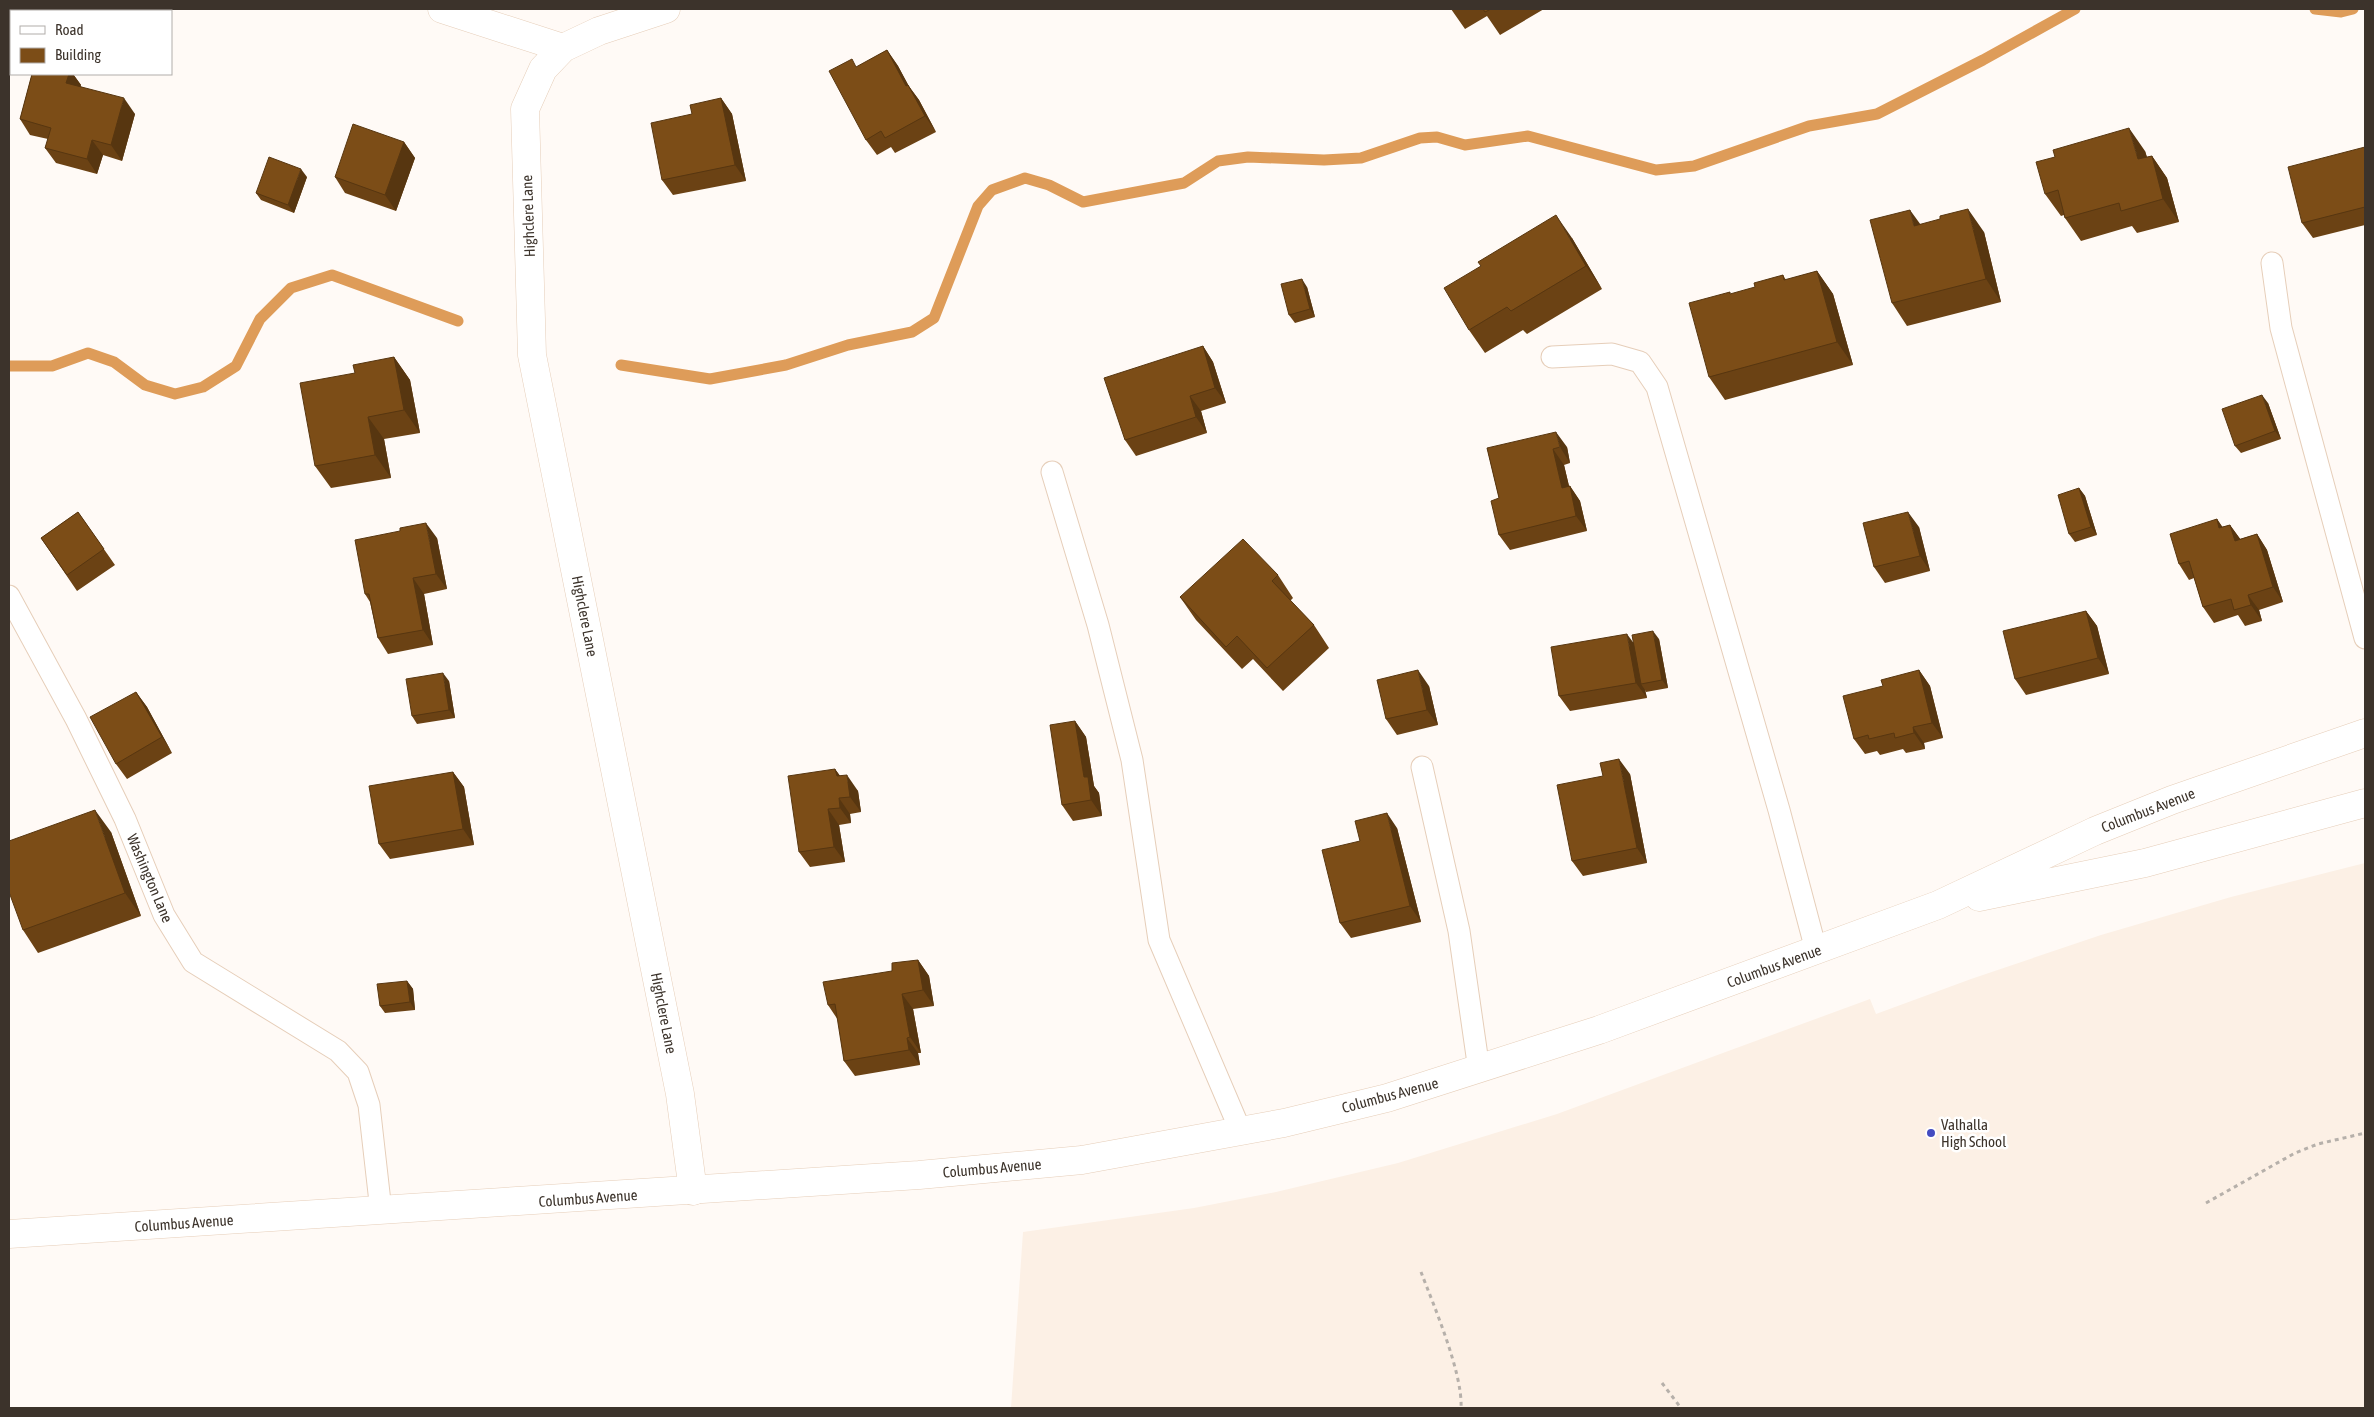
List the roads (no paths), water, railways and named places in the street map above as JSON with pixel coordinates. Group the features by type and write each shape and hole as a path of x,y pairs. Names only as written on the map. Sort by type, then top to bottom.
{"street":[{"path":"442,9 563,48"},
{"name":"Highclere Lane","path":"666,9 599,31 563,48 543,69 525,109 532,355 680,1094 693,1191"},
{"name":"Columbus Avenue","path":"9,1234 693,1191 929,1174 1082,1160 1241,1132 1386,1098 1479,1070 1599,1030 1938,905 2112,824 2181,797 2365,733"},
{"name":"Columbus Avenue","path":"1938,905 2146,863 2365,803"}],"lane":[{"path":"2272,263 2281,328 2365,638"},
{"path":"1552,358 1612,354 1640,362 1657,387 1773,790 1816,950"},
{"path":"1052,472 1098,626 1132,760 1159,940 1241,1132"},
{"name":"Washington Lane","path":"9,596 76,719 125,819 164,915 193,962 338,1051 358,1072 369,1105 380,1211"},
{"path":"1422,767 1459,930 1479,1070"}],"waterway":[{"path":"621,365 710,379 786,365 848,345 912,332 934,318 978,206 992,190 1025,178 1049,185 1083,202 1184,183 1218,161 1248,157 1324,160 1361,158 1420,138 1437,137 1465,145 1528,136 1656,170 1694,166 1809,126 1877,114 1983,60 2075,9"},
{"path":"2315,9 2341,12 2353,9"},
{"path":"9,366 52,366 88,353 114,362 145,385 175,394 203,387 236,366 260,319 291,288 332,275 458,321"}],"place":[{"name":"Valhalla High School","path":"1931,1133"}]}
